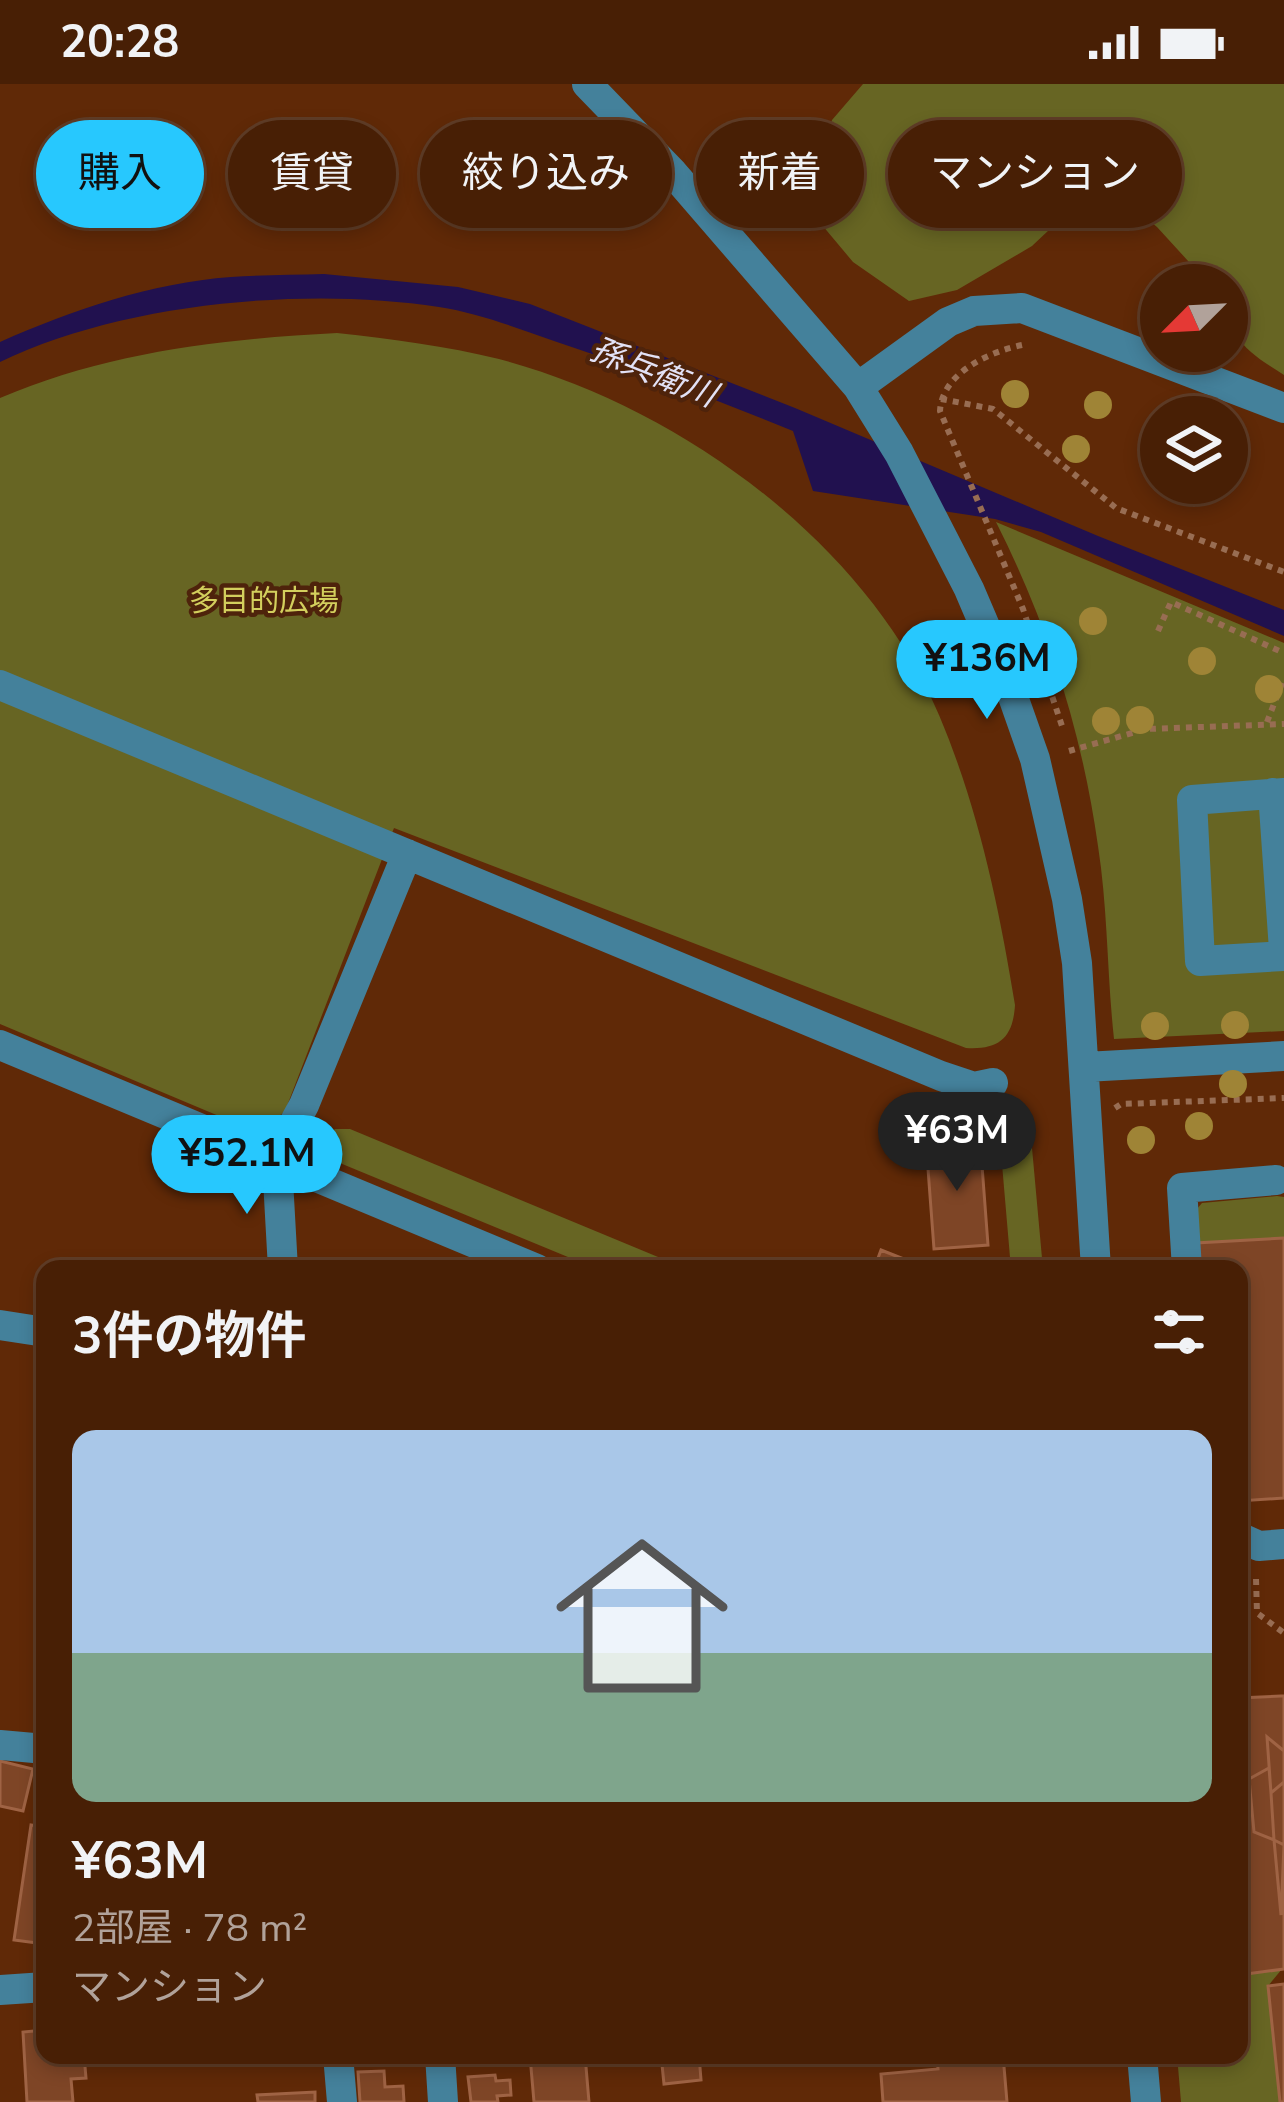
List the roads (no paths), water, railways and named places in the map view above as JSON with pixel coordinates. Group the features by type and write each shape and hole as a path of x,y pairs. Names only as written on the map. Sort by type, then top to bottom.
{"street":[{"path":"586,84 673,173 858,387 899,453 969,589 1035,759 1067,899 1077,963 1096,1260"},
{"path":"858,387 948,322 974,311 1022,308 1284,408"},
{"path":"0,685 941,1076 974,1087 993,1083"},
{"path":"1279,793 1284,953 1200,962 1192,800 1279,793"},
{"path":"283,1260 278,1155 304,1106 407,854"},
{"path":"0,1045 278,1155 517,1260"},
{"path":"1085,1067 1284,1056"},
{"path":"1186,1260 1182,1188 1276,1180"},
{"path":"0,1325 36,1331"},
{"path":"1248,1541 1259,1546 1284,1544"},
{"path":"0,1745 36,1748"},
{"path":"0,1990 36,1988"},
{"path":"339,2064 342,2102"},
{"path":"441,2064 443,2102"},
{"path":"1143,2064 1146,2102"}],"water":[{"name":"孫兵衛川","path":"324,274 458,287 530,304 1284,610 1284,636 1041,532 995,519 813,491 793,431 614,362 454,310 331,298 215,304 101,326 0,362 0,342 142,292 231,277"}],"park label":[{"name":"多目的広場","path":"264,601"}]}
